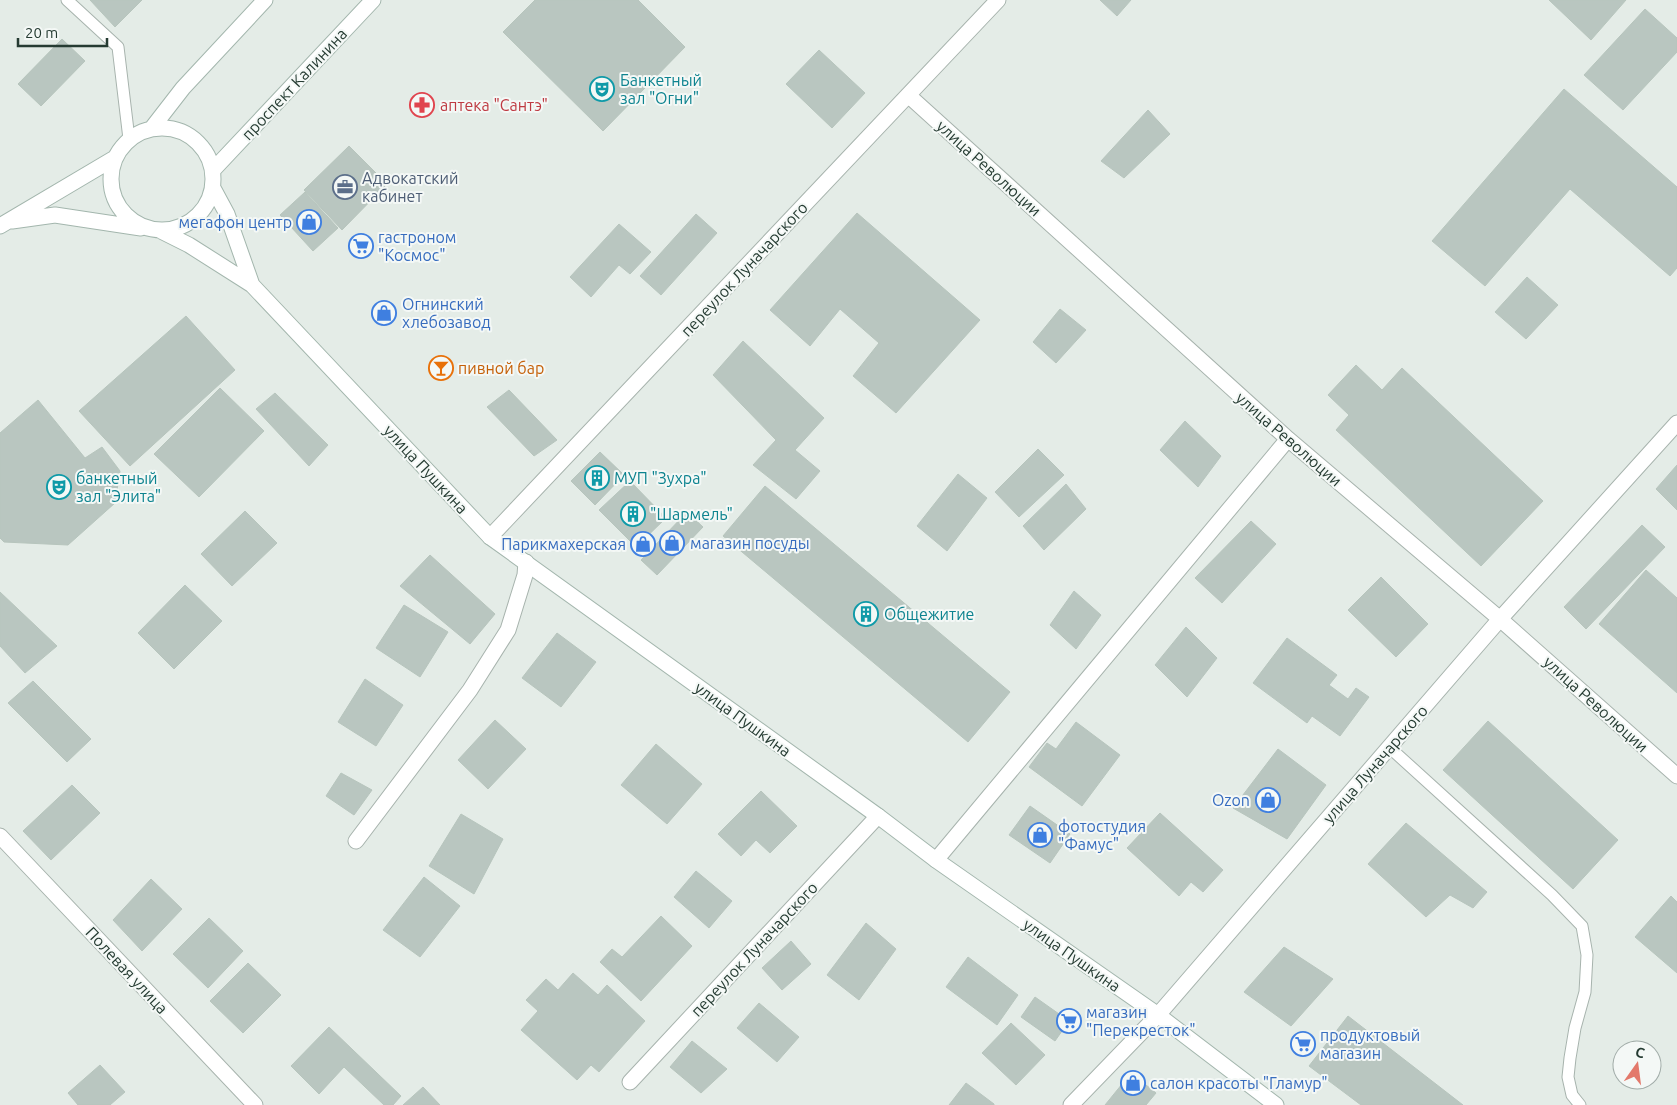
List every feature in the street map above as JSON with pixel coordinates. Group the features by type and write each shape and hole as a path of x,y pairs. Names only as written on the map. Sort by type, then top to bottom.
{"street":[{"path":"152,128 183,88 265,0"},
{"name":"проспект Калинина","path":"214,169 373,0"},
{"name":"переулок Луначарского","path":"490,537 998,0"},
{"name":"улица Революции","path":"908,95 1288,440 1500,619 1677,776"},
{"path":"161,127 180,130 196,140 208,155 214,169 213,188 205,206 193,220 177,228 127,227 96,220 55,215 6,224 113,159 129,139 152,128 161,127"},
{"path":"113,159 111,172 112,195 120,209 132,221 141,226 155,229 188,245 252,285"},
{"path":"213,188 227,214 252,285"},
{"name":"улица Пушкина","path":"252,285 490,537 878,816 936,860 1158,1015 1276,1105"},
{"name":"улица Луначарского","path":"1071,1105 1158,1015 1500,619 1677,422"},
{"path":"936,860 1288,440"},
{"path":"356,841 470,690 508,630 525,575 526,562"},
{"name":"переулок Луначарского","path":"630,1082 878,816"},
{"name":"Полевая улица","path":"0,836 254,1105"}],"lane":[{"path":"67,0 118,47 129,139"},
{"path":"1389,747 1552,895 1582,926 1588,955 1585,992 1575,1028 1568,1077 1572,1095 1580,1105"}],"building":[{"path":"90,0 142,0 115,27"},
{"name":"Банкетный зал \"Огни\"","path":"535,0 638,0 685,47 603,131 503,32"},
{"path":"1100,0 1131,0 1117,16"},
{"path":"1549,0 1626,0 1591,40"},
{"path":"1645,9 1677,38 1677,52 1623,110 1584,75"},
{"path":"62,39 85,61 41,106 18,84"},
{"path":"819,50 865,93 832,128 786,84"},
{"path":"1564,89 1677,187 1677,268 1670,276 1570,189 1485,286 1432,241"},
{"path":"1148,110 1170,134 1124,178 1101,161"},
{"name":"Адвокатский кабинет","path":"349,146 387,184 342,230 304,190"},
{"name":"мегафон центр","path":"305,192 338,228 313,251 280,215"},
{"path":"857,213 980,320 896,413 853,376 879,343 840,309 810,346 770,310"},
{"path":"696,214 717,233 661,295 640,276"},
{"path":"619,224 651,252 630,274 619,265 591,297 570,277"},
{"path":"1527,277 1558,305 1526,339 1495,312"},
{"path":"1060,309 1086,330 1056,363 1033,342"},
{"path":"186,316 235,370 130,466 79,411"},
{"path":"743,341 824,418 795,450 820,471 796,499 753,465 776,440 713,375"},
{"path":"1356,365 1382,390 1402,368 1543,501 1481,566 1336,430 1349,415 1328,395"},
{"path":"220,388 264,431 199,497 154,454"},
{"path":"509,390 557,440 534,456 487,407"},
{"path":"275,393 328,445 309,466 256,409"},
{"name":"банкетный зал \"Элита\"","path":"38,400 85,458 102,447 120,471 115,503 68,545 4,542 0,538 0,433"},
{"path":"1185,421 1221,456 1198,487 1160,450"},
{"path":"1038,449 1064,475 1019,517 995,492"},
{"name":"МУП \"Зухра\"","path":"600,452 624,475 595,505 571,481"},
{"path":"1677,465 1677,510 1656,489"},
{"path":"958,474 987,498 947,551 917,526"},
{"name":"\"Шармель\"","path":"630,481 666,518 636,547 599,510"},
{"path":"1066,484 1086,509 1044,550 1023,526"},
{"name":"Общежитие","path":"765,486 1010,692 968,742 723,536"},
{"path":"245,511 277,543 232,586 201,554"},
{"name":"магазин посуды","path":"687,512 703,527 657,575 641,560"},
{"path":"1251,521 1276,544 1222,603 1195,578"},
{"path":"1642,525 1665,547 1586,629 1564,607"},
{"path":"430,555 495,614 470,644 400,586"},
{"path":"1646,570 1677,598 1677,693 1599,624"},
{"path":"1381,577 1428,624 1396,657 1348,610"},
{"path":"185,585 222,621 174,669 138,633"},
{"path":"1074,591 1101,615 1076,649 1050,625"},
{"path":"0,592 57,646 25,673 0,646"},
{"path":"404,605 448,632 420,677 376,648"},
{"path":"1186,627 1217,658 1187,697 1155,665"},
{"path":"557,633 596,662 561,707 522,678"},
{"path":"1287,638 1337,675 1329,685 1348,699 1356,688 1369,697 1340,736 1312,716 1307,723 1253,683"},
{"path":"365,679 403,705 376,746 338,722"},
{"path":"33,681 91,739 67,762 8,703"},
{"path":"495,720 526,749 488,789 458,760"},
{"path":"1488,721 1618,840 1573,889 1443,770"},
{"path":"1076,722 1120,755 1082,806 1029,767 1047,743 1056,749"},
{"path":"656,744 702,784 667,824 621,785"},
{"path":"1278,749 1326,785 1287,839 1233,808"},
{"path":"341,773 372,790 354,815 326,796"},
{"path":"72,785 100,813 51,860 23,831"},
{"path":"761,791 797,826 770,853 756,840 741,856 718,834"},
{"name":"фотостудия \"Фамус\"","path":"1030,806 1070,834 1050,863 1009,835"},
{"path":"1160,813 1223,870 1203,892 1191,882 1179,896 1127,848"},
{"path":"461,814 503,839 474,894 429,866"},
{"path":"1406,823 1487,892 1473,908 1450,895 1426,917 1368,864"},
{"path":"696,871 732,901 709,928 674,897"},
{"path":"424,877 460,906 420,957 383,930"},
{"path":"151,879 182,909 142,951 113,920"},
{"path":"1671,896 1677,902 1677,973 1635,937"},
{"path":"661,916 692,946 641,1001 600,962 612,949 622,957"},
{"path":"209,918 243,951 208,988 173,954"},
{"path":"866,923 896,949 859,1000 827,975"},
{"path":"791,941 811,964 782,990 762,968"},
{"path":"1284,947 1333,979 1291,1026 1244,992"},
{"path":"968,957 1018,995 997,1025 946,987"},
{"path":"248,963 281,995 243,1033 210,1001"},
{"path":"573,973 598,995 607,985 645,1021 599,1072 591,1065 577,1080 521,1030 538,1011 526,1000 546,979 558,990"},
{"path":"1035,997 1069,1021 1055,1041 1021,1017"},
{"path":"759,1003 799,1037 777,1062 737,1028"},
{"path":"1348,1016 1463,1105 1361,1105 1309,1066"},
{"path":"1011,1023 1045,1055 1016,1085 982,1053"},
{"path":"329,1027 401,1096 393,1105 384,1105 344,1067 319,1094 291,1066"},
{"path":"692,1041 727,1069 701,1093 670,1067"},
{"path":"100,1065 125,1092 110,1105 78,1105 68,1093"},
{"name":"салон красоты \"Гламур\"","path":"1131,1073 1156,1093 1146,1105 1105,1105"},
{"path":"966,1083 994,1104 994,1105 949,1105"},
{"path":"423,1087 440,1105 403,1105"}],"place":[{"name":"Банкетный зал \"Огни\"","path":"602,89"},
{"name":"аптека \"Сантэ\"","path":"422,105"},
{"name":"Адвокатский кабинет","path":"345,187"},
{"name":"мегафон центр","path":"309,222"},
{"name":"гастроном \"Космос\"","path":"361,246"},
{"name":"Огнинский хлебозавод","path":"384,313"},
{"name":"пивной бар","path":"441,368"},
{"name":"МУП \"Зухра\"","path":"597,478"},
{"name":"банкетный зал \"Элита\"","path":"59,487"},
{"name":"\"Шармель\"","path":"633,514"},
{"name":"магазин посуды","path":"672,543"},
{"name":"Парикмахерская","path":"643,544"},
{"name":"Общежитие","path":"866,614"},
{"name":"Ozon","path":"1268,800"},
{"name":"фотостудия \"Фамус\"","path":"1040,835"},
{"name":"магазин \"Перекресток\"","path":"1069,1021"},
{"name":"продуктовый магазин","path":"1303,1044"},
{"name":"салон красоты \"Гламур\"","path":"1133,1083"}]}
